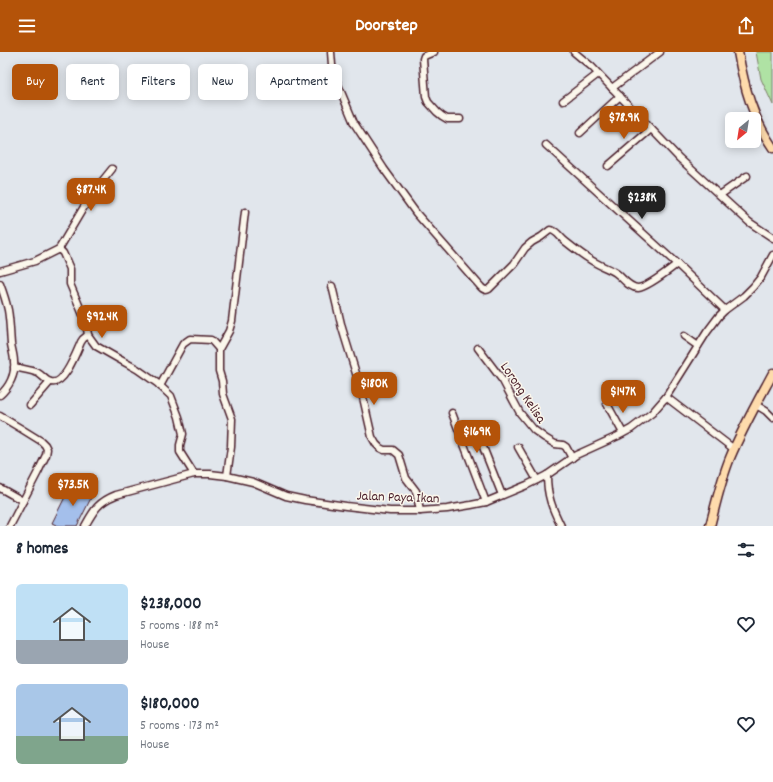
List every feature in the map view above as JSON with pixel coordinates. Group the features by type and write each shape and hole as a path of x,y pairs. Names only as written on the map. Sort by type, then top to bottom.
{"main road":[{"path":"738,52 742,75 754,114 767,139 773,147"},
{"path":"710,526 721,484 734,449 773,373"}],"street":[{"path":"331,52 332,65 336,80 354,122 384,169 416,213 484,290 490,289 514,264 525,248 552,229 580,253 615,272 632,287 642,287 677,264"},
{"path":"434,52 427,54 423,59 426,97 432,107 442,116 447,119 454,120 460,118"},
{"path":"574,52 620,96 679,158 749,222 773,238"},
{"path":"612,88 660,52"},
{"path":"563,100 598,74"},
{"path":"580,133 620,96"},
{"path":"608,166 651,129"},
{"path":"546,145 677,264 725,310"},
{"path":"0,271 35,261 59,250 91,195 112,168"},
{"path":"720,195 747,176"},
{"path":"227,476 232,419 223,394 222,381 219,371 219,349 229,331 232,321 245,212"},
{"path":"59,250 64,253 70,269 70,284 86,322 88,335 96,346 137,369 171,396 177,411 183,434 180,444 180,452 194,474"},
{"name":"Jalan Paya Ikan","path":"85,526 99,504 107,499 116,495 194,474 227,476 253,482 286,496 346,506 420,511 447,509 486,502 537,480 588,449 623,433 642,422 666,397 707,332 725,310 744,296 753,287 761,277 773,255"},
{"path":"0,284 7,309 11,345 15,364 14,373 6,389 0,395"},
{"path":"332,286 342,328 362,394 372,437 380,448 384,450 393,450 399,455 406,478 416,491 420,511"},
{"path":"14,368 40,374 53,383 69,369 81,342 88,335"},
{"path":"684,336 698,346"},
{"path":"160,386 183,344 190,339 211,340 219,349"},
{"name":"Lorong Kelisa","path":"478,348 503,381 520,413 534,430 555,444 566,447 572,458"},
{"path":"30,405 50,382"},
{"path":"666,397 734,449"},
{"path":"607,404 623,433"},
{"path":"756,405 766,411 773,418"},
{"path":"452,414 486,502"},
{"path":"0,416 41,441 47,449 46,455 10,526"},
{"path":"479,437 502,495"},
{"path":"518,447 537,480"},
{"path":"546,475 547,490 553,510 561,526"},
{"path":"0,488 23,502"}],"green space":[{"path":"756,52 773,52 773,105 761,79"}],"building":[{"path":"72,483 93,494 77,526 58,526 52,523"}]}
